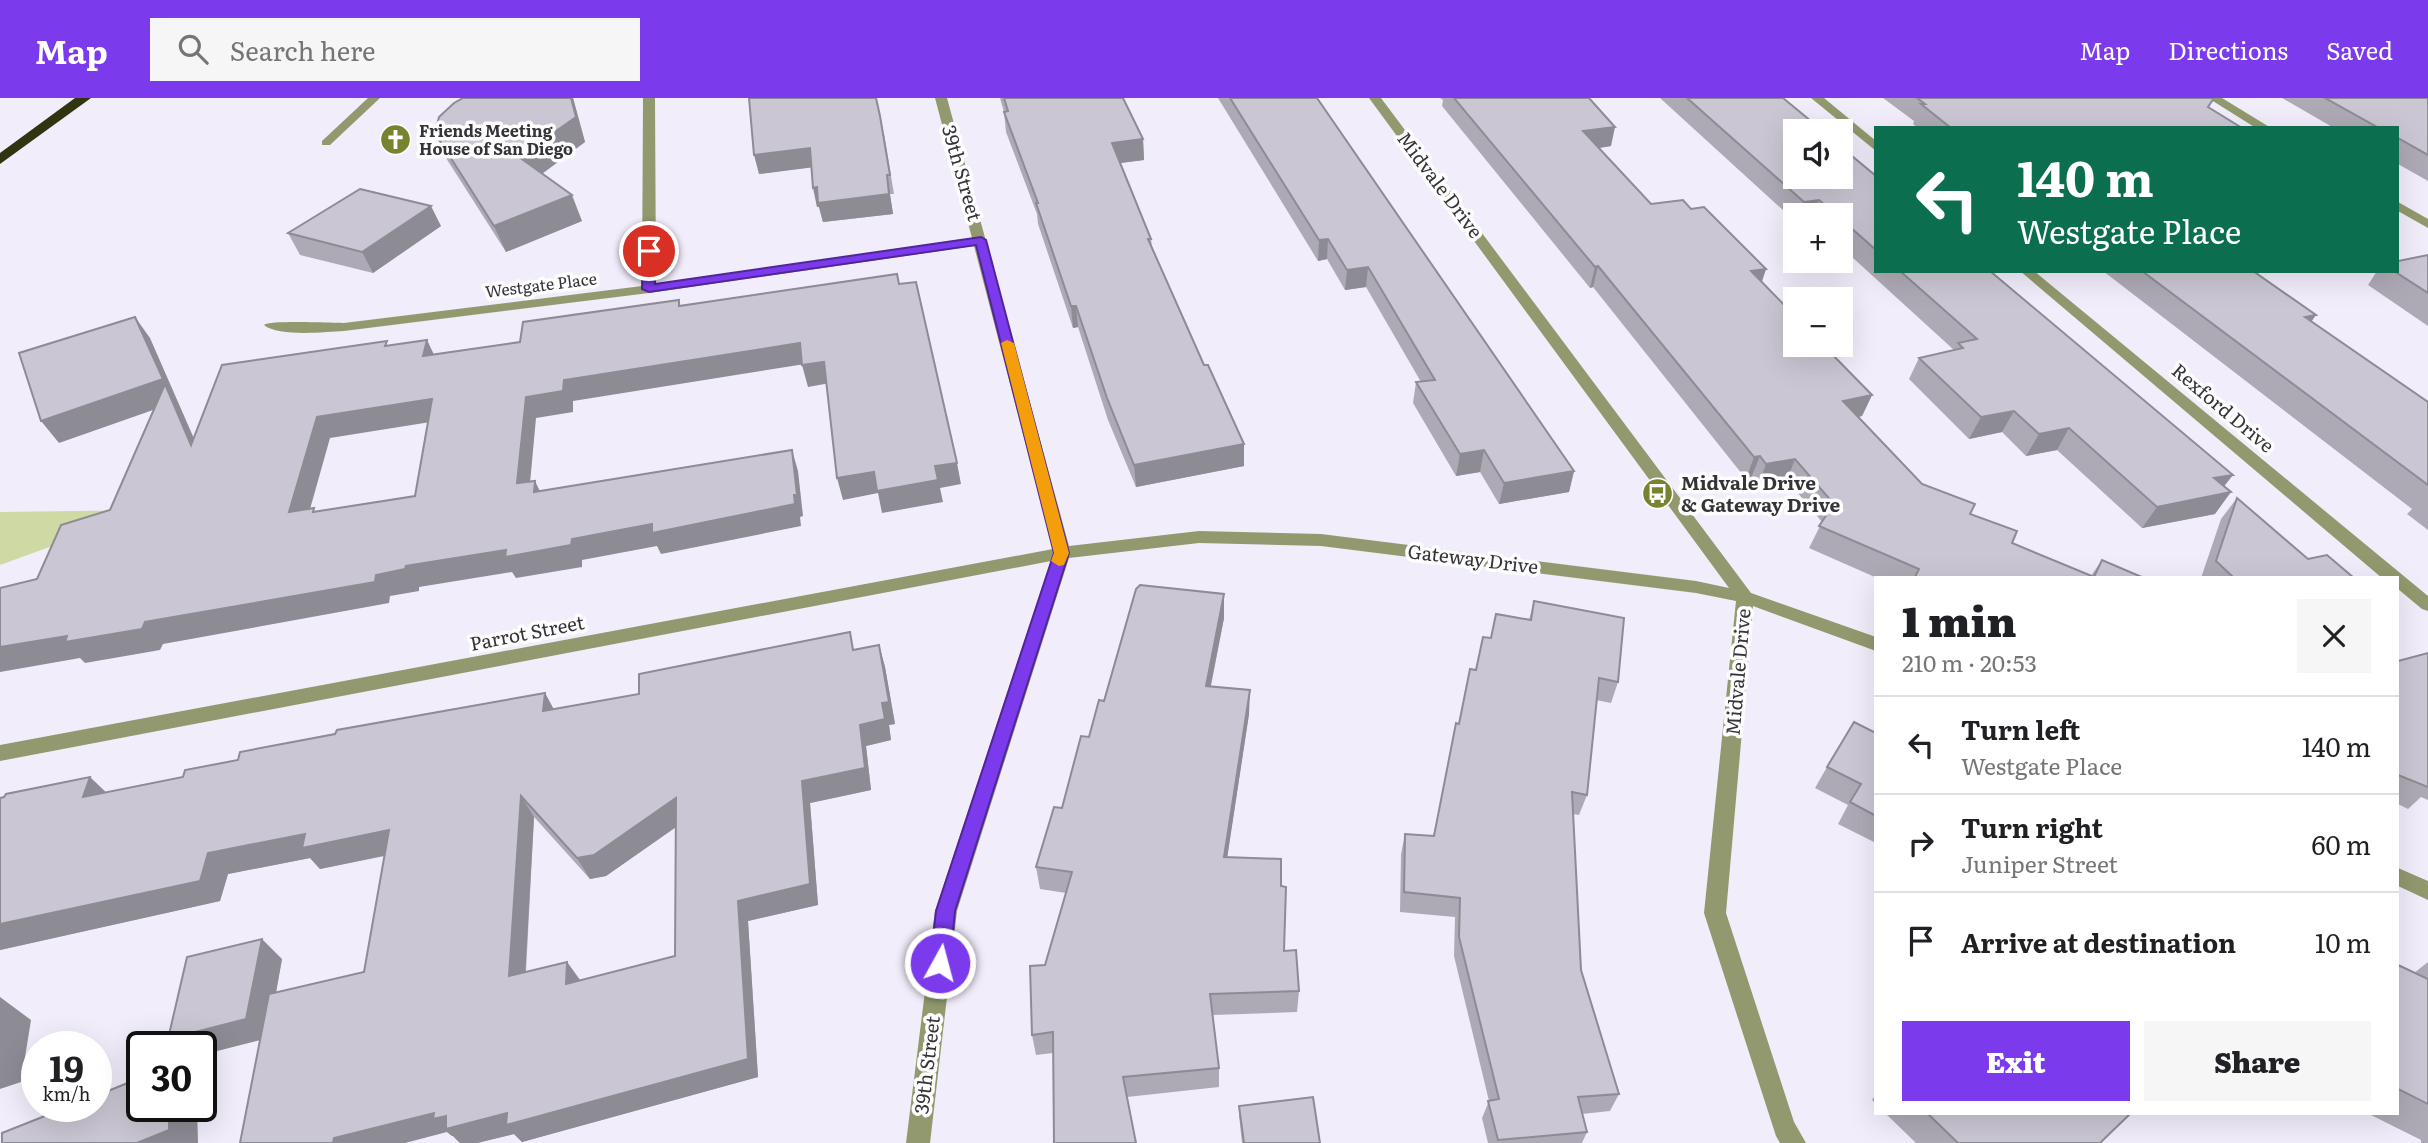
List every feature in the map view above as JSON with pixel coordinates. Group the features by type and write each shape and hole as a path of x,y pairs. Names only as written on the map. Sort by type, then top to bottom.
{"highway":[{"path":"0,160 84,98"}],"street":[{"path":"326,143 374,98"},
{"path":"649,98 649,289"},
{"name":"39th Street","path":"918,1143 946,911 1062,553 981,240 941,98"},
{"name":"Midvale Drive","path":"1375,98 1745,597 1715,914 1784,1128 1794,1143"},
{"path":"1817,98 1874,145"},
{"path":"2214,98 2262,126"},
{"path":"2399,207 2428,224"},
{"name":"Westgate Place","path":"271,324 303,328 344,327 649,289 981,240"},
{"name":"Rexford Drive","path":"2028,273 2392,576"},
{"name":"Gateway Drive","path":"1062,553 1199,537 1321,540 1696,587 1745,597 1874,643"},
{"name":"Parrot Street","path":"0,753 1062,553"},
{"name":"Rexford Drive","path":"2399,581 2428,605"},
{"path":"2399,877 2428,891"}],"green space":[{"path":"151,510 0,565 0,512"}],"building":[{"path":"463,98 571,98 576,117 519,157 572,195 494,226 435,133 439,117"},
{"path":"749,98 876,98 890,175 887,175 889,194 818,203 817,187 813,188 810,148 754,155"},
{"path":"1004,98 1123,98 1143,139 1112,143 1151,239 1148,239 1204,365 1208,365 1244,444 1134,465 1107,398 1076,306 1071,306 1038,203 1004,112 1008,111"},
{"path":"1230,98 1317,98 1574,471 1504,483 1484,450 1460,454 1416,382 1435,380 1368,267 1347,270 1328,239 1319,240"},
{"path":"1454,98 1589,98 1615,127 1583,131 1651,204 1683,200 1691,209 1704,207 1766,269 1751,271 1783,304 1783,357 1835,357 1872,395 1843,401 1922,484 1975,504 1970,514 2017,531 2012,543 2092,576 1916,576 1919,569 1819,526 1834,504 1795,459 1766,464 1760,456 1754,457 1598,266 1595,267"},
{"path":"1687,98 1783,98 1808,119 1783,119 1783,183"},
{"path":"1917,98 2214,98 2208,107 2239,126 1948,126 1921,104 1925,104"},
{"path":"2325,98 2428,98 2428,155 2399,139 2399,126 2375,126"},
{"path":"1853,157 1874,174 1874,248 1853,230 1853,203 1823,203 1819,200 1804,202 1789,189 1853,189"},
{"path":"360,189 431,206 362,252 288,233"},
{"path":"2428,255 2428,293 2397,273 2399,261"},
{"path":"1902,273 1992,273 2233,475 2214,478 2231,492 2157,507 2069,428 2039,434 2014,411 1981,417 1919,358 1963,348 1958,343 1977,339"},
{"path":"2145,273 2256,273 2316,315 2305,317 2428,402 2428,485"},
{"path":"897,274 899,284 916,282 957,463 935,466 938,480 877,491 874,472 837,478 824,362 802,365 800,343 564,380 563,391 526,397 517,483 535,481 534,492 792,450 797,495 794,495 795,504 652,533 652,524 572,539 571,545 505,557 506,550 406,566 405,569 376,575 375,582 145,622 142,629 65,642 67,636 0,647 0,588 37,579 61,525 110,510 165,384 191,445 222,365 387,341 385,346 427,340 423,356 520,342 523,322 679,300 679,306","holes":["432,399 415,496 313,512 314,508 289,512 317,417"]},
{"path":"135,317 163,379 41,421 19,353"},
{"path":"2237,498 2308,559 2327,555 2352,576 2232,576 2216,561"},
{"path":"2102,560 2139,576 2094,576"},
{"path":"1140,585 1224,594 1206,686 1250,690 1224,857 1281,859 1281,886 1286,887 1284,951 1296,950 1299,991 1210,994 1219,1068 1123,1077 1136,1143 1054,1143 1053,1032 1032,1035 1030,966 1045,965 1072,872 1036,867 1054,807 1062,808 1081,736 1089,737 1099,700 1104,701 1136,589"},
{"path":"1534,601 1624,618 1618,682 1599,678 1587,795 1572,792 1581,970 1619,1094 1578,1097 1587,1132 1498,1140 1488,1101 1499,1099 1459,937 1460,898 1404,892 1405,834 1434,836 1456,723 1459,724 1470,669 1476,670 1483,637 1491,638 1496,614 1531,620"},
{"path":"850,632 853,650 879,645 889,702 882,703 885,719 860,725 865,768 802,781 810,884 738,901 748,1059 506,1125 507,1113 446,1129 446,1116 433,1119 434,1113 334,1138 333,1143 240,1143 269,994 364,972 389,830 302,848 305,834 208,853 200,881 0,924 0,798 6,794 90,777 83,797 183,777 185,770 238,760 240,752 335,734 337,730 545,693 543,711 639,694 639,674","holes":["521,796 577,858 594,855 676,798 675,956 566,984 567,962 509,976"]},
{"path":"2428,653 2428,787 2399,775 2399,661"},
{"path":"1854,722 1874,732 1874,815 1850,802 1861,784 1827,767"},
{"path":"262,939 246,1019 199,1031 170,1031 187,957"},
{"path":"2399,965 2428,979 2428,1104 2399,1090"},
{"path":"126,1084 126,1122 169,1122 169,1130 137,1143 2,1143 2,1133 30,1122 112,1122 112,1089"},
{"path":"1313,1097 1320,1143 1244,1143 1239,1106"},
{"path":"1929,1115 2129,1115 2100,1143 1958,1143"}],"slow traffic":[{"path":"1007,343 1062,553 1059,561"}],"place":[{"name":"Friends Meeting House of San Diego","path":"396,140"},
{"name":"Midvale Drive & Gateway Drive","path":"1658,494"}],"route":[{"path":"649,251 649,289 981,240 1062,553 946,911 940,963"}]}
